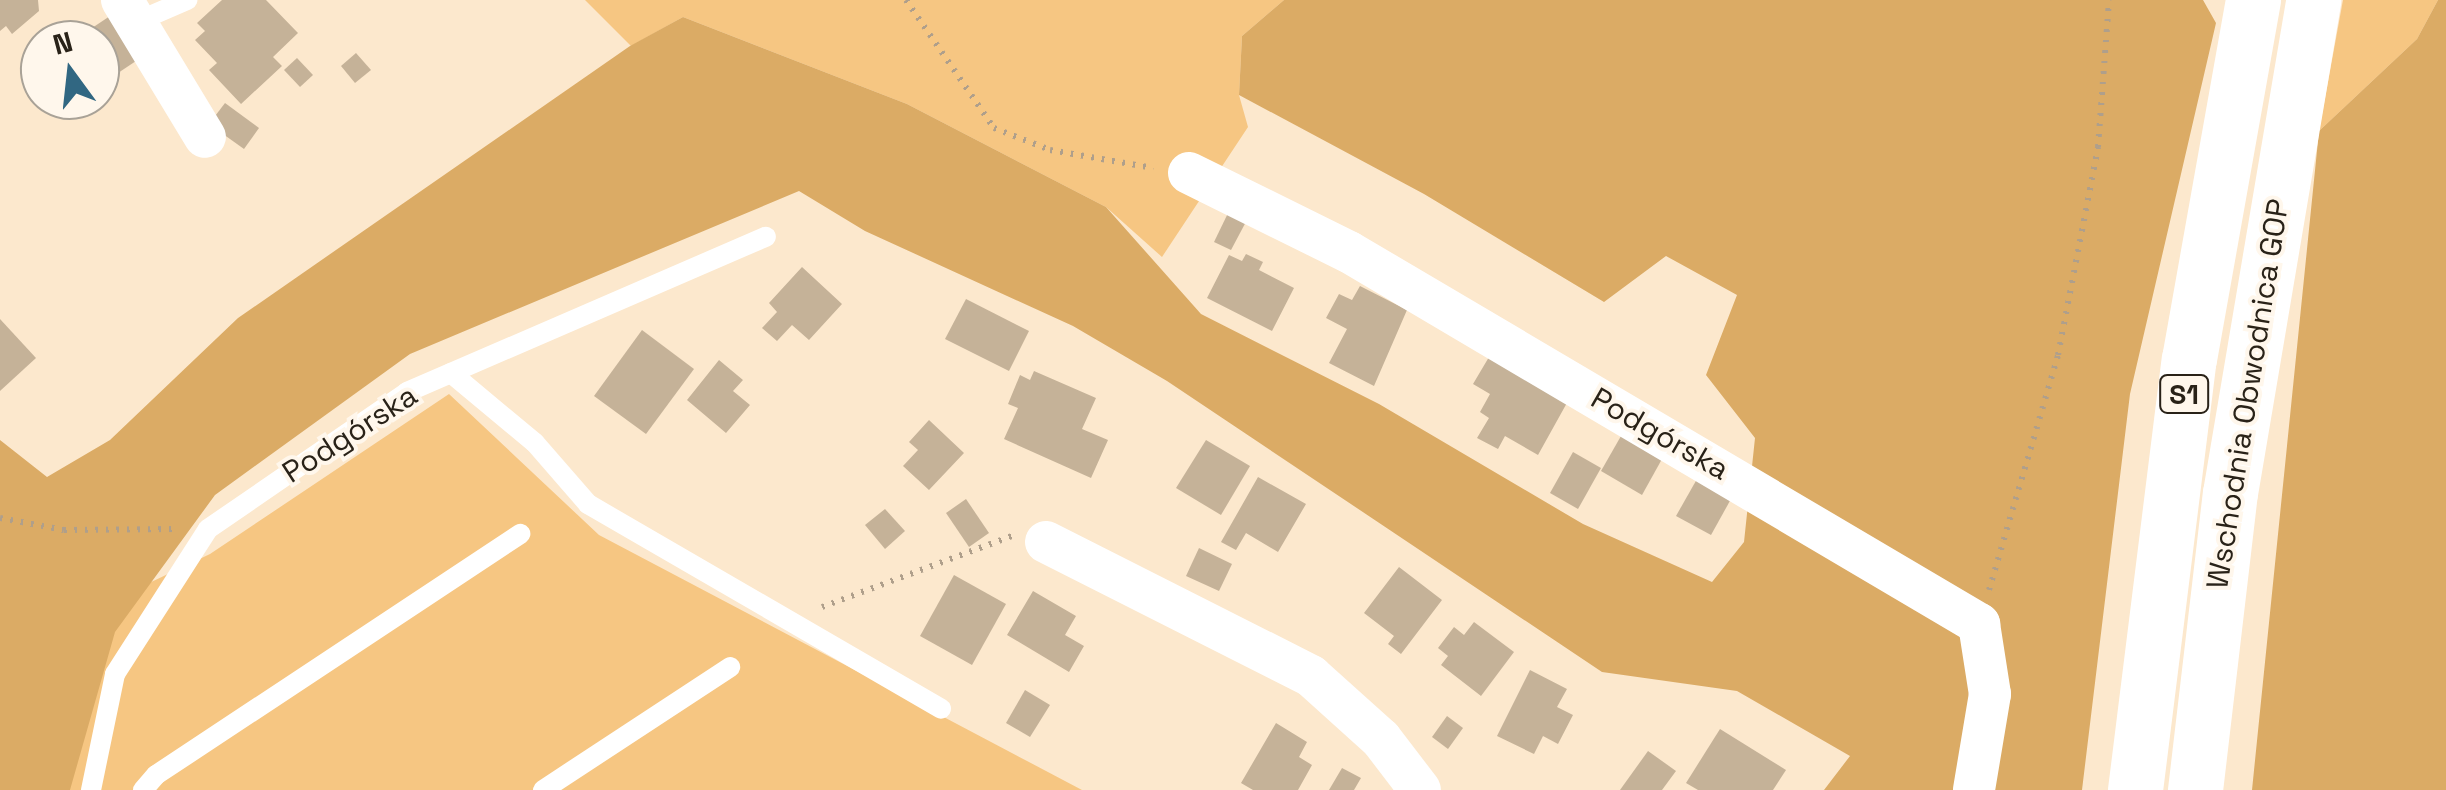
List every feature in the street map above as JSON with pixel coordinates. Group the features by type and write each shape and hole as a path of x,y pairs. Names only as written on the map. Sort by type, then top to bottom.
{"highway":[{"name":"Wschodnia Obwodnica GOP","path":"2135,790 2190,359 2254,0"},
{"name":"Wschodnia Obwodnica GOP","path":"2195,790 2233,474 2314,0"}],"street":[{"path":"129,11 205,137"},
{"name":"Podgórska","path":"1189,173 1349,252 1979,624"},
{"path":"1046,542 1311,676 1381,739 1420,790"},
{"path":"1974,790 1990,694 1979,624"}],"lane":[{"path":"129,11 187,0"},
{"name":"Podgórska","path":"91,790 115,674 208,528 407,392 766,237"},
{"path":"452,373 536,444 588,504 942,709"},
{"path":"143,790 156,775 520,534"},
{"path":"543,790 730,666"}],"path":[{"path":"906,0 994,128 1050,150 1189,173"},
{"path":"1979,624 2058,355 2098,147 2109,0"},
{"path":"0,518 64,530 208,528"},
{"path":"788,620 1019,533 1046,542"}],"shaded area":[{"path":"585,0 1284,0 1242,36 1239,95 1248,127 1162,257 1106,207 907,104 683,17 631,46"},
{"path":"1284,0 2203,0 2216,23 2130,394 2082,790 1824,790 1850,756 1737,691 1602,672 1167,381 1073,326 865,231 799,191 410,354 215,495 115,632 70,790 0,790 0,440 47,477 110,440 238,318 630,46 683,17 907,104 1106,207 1201,314 1379,404 1583,524 1712,582 1744,542 1755,438 1706,375 1737,295 1666,256 1604,302 1424,194 1239,95 1242,36"},
{"path":"2343,0 2438,0 2417,39 2319,131"},
{"path":"2438,0 2446,0 2446,790 2252,790 2319,131 2417,39"},
{"path":"449,394 599,535 1082,790 0,790 0,654 210,554"}],"building":[{"path":"0,0 38,0 39,11 28,20 20,20 20,27 12,34 6,26 0,31"},
{"path":"222,0 266,0 298,33 273,57 282,66 241,104 209,70 217,63 195,40 205,31 197,23"},
{"path":"119,10 148,53 120,72 120,20 104,20"},
{"path":"356,53 371,70 355,83 341,66"},
{"path":"297,58 313,75 300,87 284,70"},
{"path":"225,103 259,128 244,149 209,124"},
{"path":"1230,209 1248,218 1231,250 1214,242"},
{"path":"1246,254 1263,262 1259,270 1294,288 1272,331 1207,298 1229,255 1242,261"},
{"path":"802,267 842,304 809,340 792,325 777,341 762,328 777,312 769,303"},
{"path":"1360,286 1407,310 1374,386 1329,363 1347,329 1326,318 1339,294 1352,300"},
{"path":"966,299 1029,331 1009,371 945,339"},
{"path":"0,319 36,358 0,391"},
{"path":"642,330 694,369 646,434 594,396"},
{"path":"1489,357 1568,401 1538,455 1505,436 1498,449 1477,438 1489,418 1480,412 1490,394 1473,384"},
{"path":"719,360 743,380 733,391 750,405 726,433 687,400"},
{"path":"1034,371 1096,398 1082,429 1108,440 1091,478 1004,439 1018,408 1008,404 1020,375 1030,380"},
{"path":"929,420 964,453 929,490 903,466 918,450 909,442"},
{"path":"1621,436 1662,459 1642,495 1601,471"},
{"path":"1206,440 1250,466 1221,515 1176,488"},
{"path":"1573,452 1601,468 1578,509 1550,493"},
{"path":"1258,477 1306,504 1278,552 1246,533 1236,550 1221,542"},
{"path":"1697,479 1731,499 1711,535 1676,516"},
{"path":"966,499 989,533 969,547 946,513"},
{"path":"885,509 905,531 885,549 865,525"},
{"path":"1199,548 1232,564 1219,591 1186,576"},
{"path":"1399,567 1442,600 1401,654 1388,644 1394,636 1364,613"},
{"path":"954,575 1006,604 972,665 920,636"},
{"path":"1033,591 1076,616 1065,635 1084,646 1069,672 1007,635"},
{"path":"1474,622 1514,652 1481,696 1441,665 1448,656 1438,648 1454,627 1464,635"},
{"path":"1530,670 1567,689 1557,707 1573,715 1558,744 1543,736 1534,754 1497,736"},
{"path":"1025,690 1050,705 1030,737 1006,723"},
{"path":"1447,716 1463,728 1448,749 1432,737"},
{"path":"1276,723 1307,742 1299,757 1312,765 1298,790 1253,790 1241,783"},
{"path":"1720,729 1786,770 1773,790 1698,790 1686,783"},
{"path":"1648,751 1676,771 1662,790 1620,790"},
{"path":"1342,768 1361,778 1354,790 1329,790"}]}
